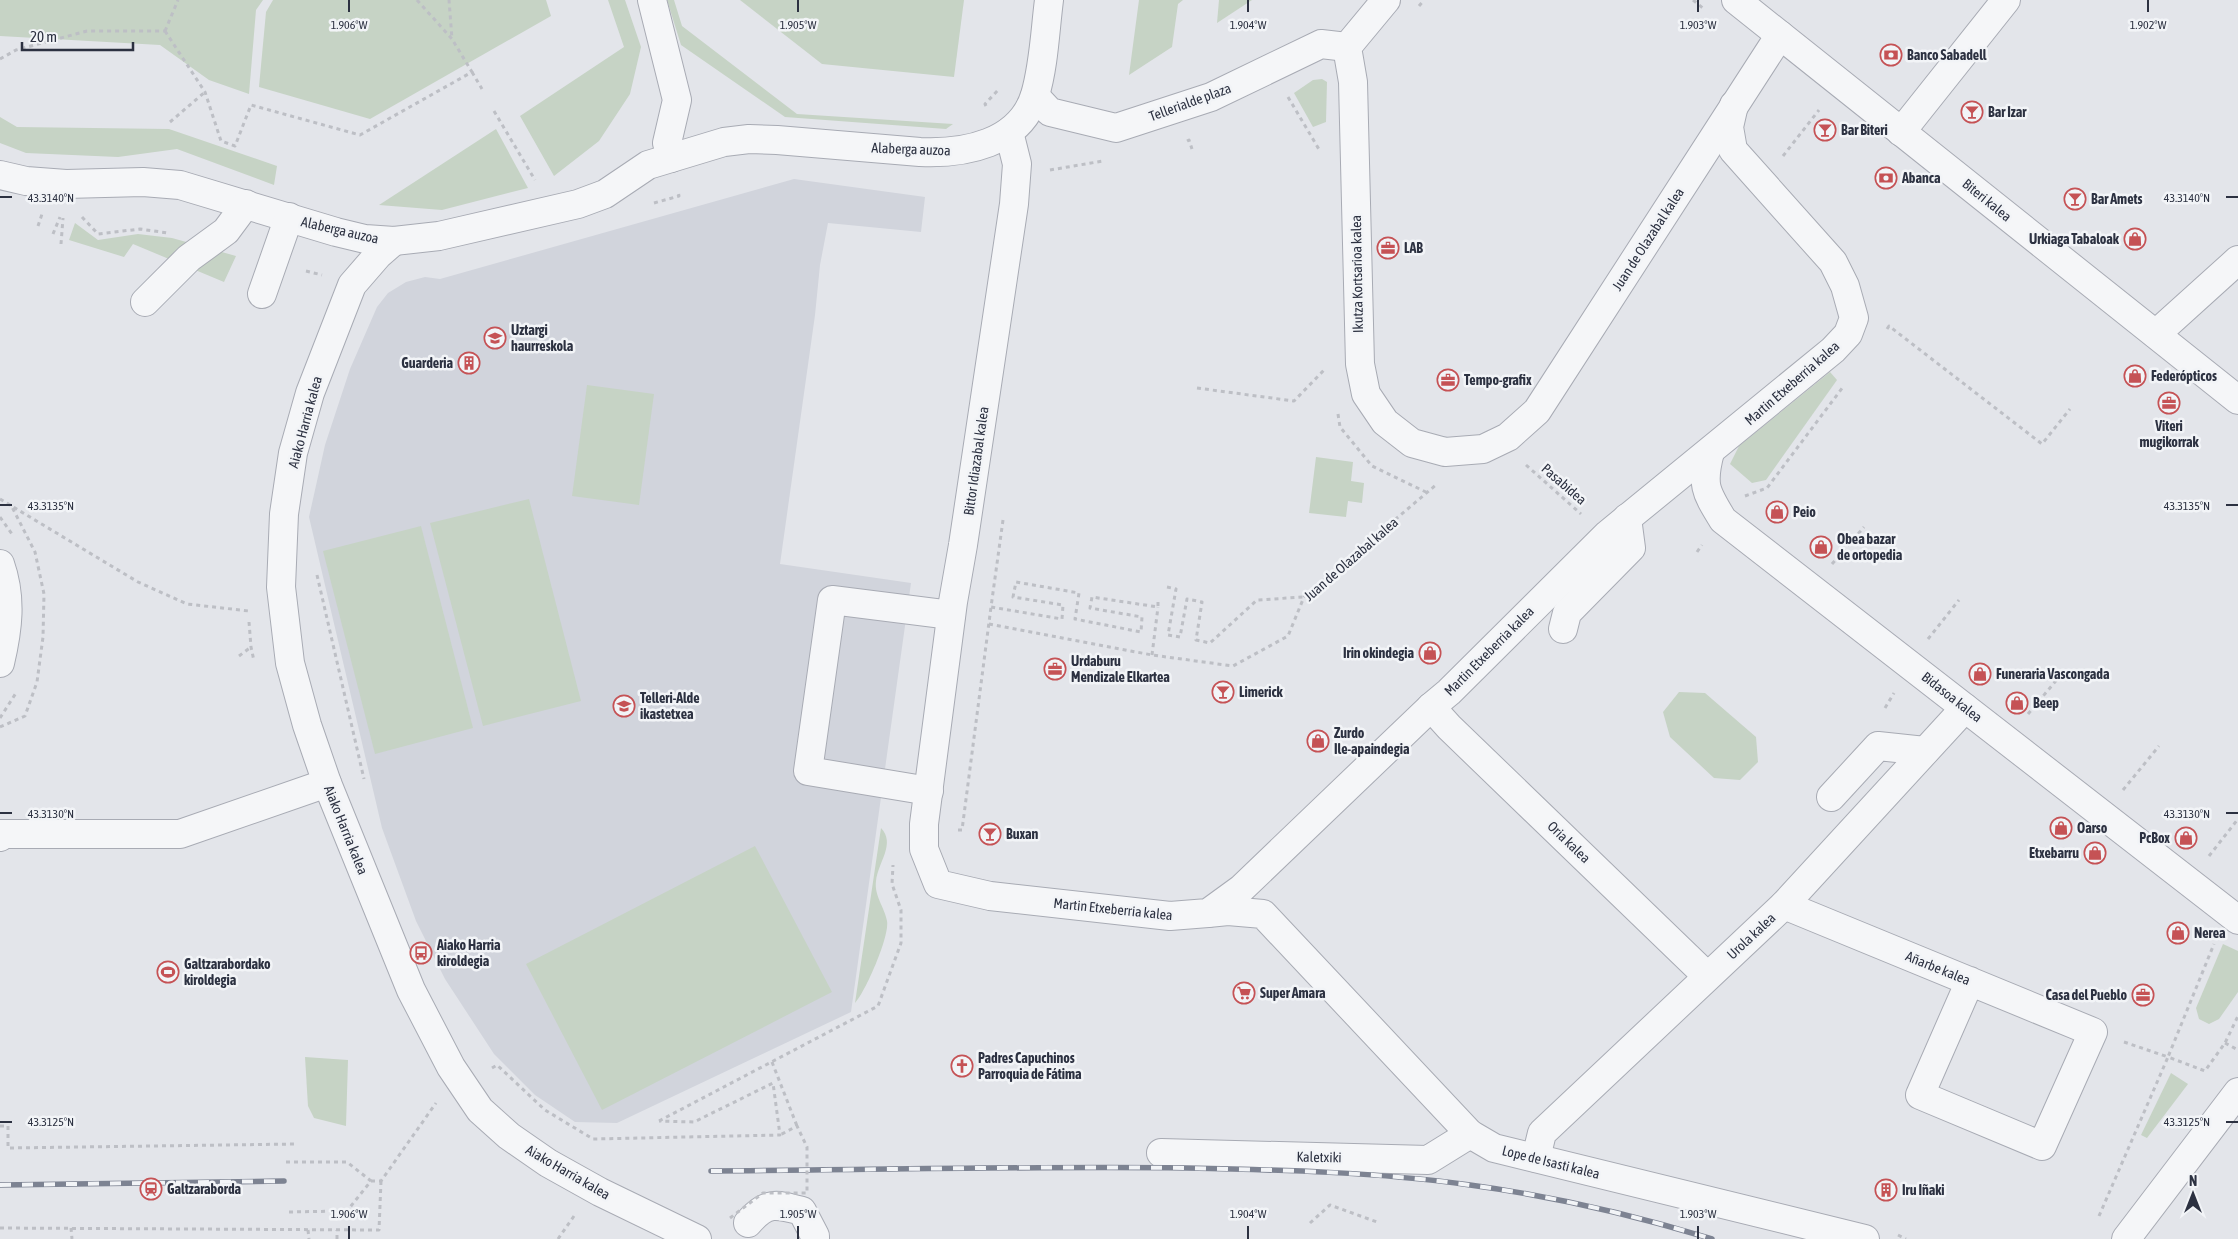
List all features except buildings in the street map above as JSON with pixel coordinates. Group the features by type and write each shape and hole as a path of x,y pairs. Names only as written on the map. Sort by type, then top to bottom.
{"street":[{"path":"652,0 677,100 668,143 671,158"},
{"name":"Alaberga auzoa","path":"0,175 26,182 66,184 143,182 180,184 342,233 365,239 394,241 438,236 578,204 604,194 648,165 724,142 749,139 944,153 988,143 1009,132 1025,116 1034,96 1049,0"},
{"path":"1347,47 1386,0"},
{"name":"Biteri kalea","path":"1736,0 2238,400"},
{"path":"1901,132 2006,0"},
{"name":"Juan de Olazabal kalea","path":"1514,448 1780,35"},
{"name":"Tellerialde plaza","path":"1034,96 1050,112 1116,128 1211,97 1321,44 1347,47"},
{"name":"Ikutza Kortsarioa kalea","path":"1347,47 1353,82 1360,364 1366,394 1384,422 1412,443 1445,452 1514,448"},
{"name":"Martin Etxeberria kalea","path":"929,791 924,824 924,849 938,884 990,896 1161,915 1208,913 1241,889 1449,692 1608,534 1833,350 1848,334 1854,318 1845,286 1834,262 1733,150 1729,127 1734,105"},
{"name":"Bittor Idiazabal kalea","path":"929,791 951,615 1014,204 1017,164 1009,132"},
{"path":"145,302 189,258 226,231 246,204"},
{"path":"262,294 289,217"},
{"name":"Aiako Harria kalea","path":"342,233 352,254 352,285"},
{"name":"Aiako Harria kalea","path":"394,241 378,255 352,285 310,393 293,453 284,514 281,587 290,663 326,783 411,990 462,1086 480,1110 502,1130 548,1163 600,1192 697,1239"},
{"path":"2156,334 2238,260"},
{"name":"Bidasoa kalea","path":"1710,452 1704,474 1707,494 1723,520 2238,920"},
{"path":"1563,629 1567,613 1631,548 1627,518"},
{"path":"0,564 9,604 8,632 0,663"},
{"path":"929,791 808,771 832,600 951,615"},
{"name":"Oria kalea","path":"1431,707 1456,734 1708,976"},
{"name":"Urola kalea","path":"1536,1158 1542,1133 1784,905 1965,708"},
{"path":"1831,798 1878,746 1925,751"},
{"path":"0,837 2,834 180,834 326,783"},
{"name":"Añarbe kalea","path":"1784,905 2092,1032"},
{"name":"Lope de Isasti kalea","path":"1208,913 1263,914 1470,1134 1494,1148 1865,1239"},
{"path":"1970,981 1920,1095 2042,1146 2092,1032"},
{"path":"2126,1239 2238,1092"},
{"name":"Kaletxiki","path":"1161,1153 1428,1160 1470,1134"},
{"path":"739,1220 760,1210 780,1205 802,1212 815,1239"}],"path":[{"path":"165,31 178,0"},
{"path":"417,0 452,38 482,89"},
{"path":"449,0 452,38"},
{"path":"0,59 16,50 87,30 165,31"},
{"path":"165,31 205,92 221,141 235,146 251,105 360,135 472,72"},
{"path":"1789,149 1824,103 1846,88"},
{"path":"170,122 205,92"},
{"path":"1286,94 1320,151"},
{"path":"494,111 540,189 546,211"},
{"path":"1049,179 1050,170 1112,160"},
{"path":"53,234 63,212 61,244"},
{"path":"38,226 42,214"},
{"path":"1883,333 1889,326 2042,444 2070,409"},
{"path":"1197,388 1294,401 1328,366 1360,364"},
{"path":"1723,520 1742,497 1767,488 1849,380"},
{"name":"Pasabidea","path":"1514,448 1584,516"},
{"name":"Juan de Olazabal kalea","path":"989,624 1152,654 1233,666 1288,636 1304,597 1441,482"},
{"path":"0,499 138,582 178,600 187,604 249,611"},
{"path":"1830,566 1864,527"},
{"path":"999,550 991,607 1062,619 1063,605 1013,597 1016,582 1079,593 1076,620 1141,632 1142,617 1090,608 1092,597 1158,607"},
{"path":"315,566 366,788"},
{"path":"1167,587 1176,589 1168,635 1180,637 1188,599 1202,602 1196,640 1210,643 1257,600 1304,597"},
{"path":"0,727 25,716 37,682 43,637 44,594"},
{"path":"1152,654 1158,598"},
{"path":"1925,642 1959,600"},
{"path":"239,656 250,647"},
{"path":"2023,720 2060,676"},
{"path":"2118,796 2159,746"},
{"path":"2204,864 2238,819"},
{"path":"780,1135 773,1083 694,1122 658,1121 878,1006 901,943 901,910 892,884 893,856"},
{"path":"2096,1224 2216,940"},
{"path":"2092,1032 2205,1071 2225,1043 2238,1016"},
{"path":"2225,1043 2238,1050"},
{"path":"739,1220 763,1193 807,1193 807,1147 772,1062"},
{"path":"0,1228 379,1230 380,1181 439,1099 497,1065 545,1110 593,1139 780,1135 798,1126"},
{"path":"0,1126 8,1126 8,1148 296,1144"},
{"path":"286,1162 347,1162 371,1181 380,1181"},
{"path":"286,1212 347,1212 371,1181"},
{"path":"1310,1222 1330,1205 1377,1222"},
{"path":"558,1239 574,1215"},
{"path":"71,1228 72,1239"},
{"path":"308,1230 309,1239"},
{"path":"336,1239 337,1230"}],"shaded area":[{"name":"Telleri-Alde ikastetxea","path":"794,179 925,197 921,232 828,223 820,265 815,315 780,564 911,583 851,1012 617,1123 575,1122 535,1095 494,1054 445,979 416,921 382,828 309,517 325,445 350,369 377,307 388,293 406,282 425,277 440,279"}],"green space":[{"path":"0,0 263,0 256,10 249,94 209,80 160,45 0,36"},
{"path":"273,0 546,0 551,16 370,119 259,87 266,12"},
{"path":"608,0 625,0 641,47 630,94 599,141 554,176 520,116 624,47"},
{"path":"667,0 674,0 682,26 797,114 953,124 946,129 785,117 681,45"},
{"path":"740,0 964,0 954,77 822,64"},
{"path":"1139,0 1183,0 1178,4 1172,47 1129,75"},
{"path":"1219,0 1252,0 1217,23"},
{"path":"1322,79 1327,82 1326,122 1313,127 1294,93 1313,80"},
{"path":"0,117 17,127 169,129 277,166 274,185 177,149 118,157 26,153 0,143"},
{"path":"496,129 528,188 442,210 379,205"},
{"path":"75,223 98,240 138,234 172,238 236,256 224,282 133,244 124,257 69,240"},
{"path":"1830,372 1837,380 1766,480 1752,483 1730,464 1739,446"},
{"path":"587,385 654,394 639,505 572,496"},
{"path":"1316,457 1353,462 1351,481 1364,483 1362,503 1348,501 1346,517 1309,513"},
{"path":"529,499 581,701 483,726 430,523"},
{"path":"421,526 473,728 375,754 323,551"},
{"path":"1679,692 1705,693 1756,737 1758,762 1740,780 1714,778 1670,737 1663,712"},
{"path":"881,828 887,840 887,847 877,874 876,886 878,897 886,916 887,928 876,964 865,988 855,1003"},
{"path":"755,846 832,992 602,1110 526,964"},
{"path":"2223,944 2238,951 2238,992 2219,1019 2209,1024 2199,1019 2196,1008"},
{"path":"305,1057 348,1060 346,1126 314,1118 308,1106"},
{"path":"2171,1073 2188,1084 2147,1138 2141,1135"}],"railway":[{"path":"711,1171 1187,1168 1365,1174 1470,1185 1531,1195 1623,1214 1712,1239"},
{"path":"0,1185 284,1181"}],"place":[{"name":"Banco Sabadell","path":"1891,55"},
{"name":"Bar Izar","path":"1972,112"},
{"name":"Bar Biteri","path":"1825,130"},
{"name":"Abanca","path":"1886,178"},
{"name":"Bar Amets","path":"2075,199"},
{"name":"Urkiaga Tabaloak","path":"2135,239"},
{"name":"LAB","path":"1388,248"},
{"name":"Uztargi haurreskola","path":"495,338"},
{"name":"Guarderia","path":"469,363"},
{"name":"Federópticos","path":"2135,376"},
{"name":"Tempo-grafix","path":"1448,380"},
{"name":"Viteri mugikorrak","path":"2169,403"},
{"name":"Peio","path":"1777,512"},
{"name":"Obea bazar de ortopedia","path":"1821,547"},
{"name":"Irin okindegia","path":"1430,653"},
{"name":"Urdaburu Mendizale Elkartea","path":"1055,669"},
{"name":"Funeraria Vascongada","path":"1980,674"},
{"name":"Limerick","path":"1223,692"},
{"name":"Beep","path":"2017,703"},
{"name":"Telleri-Alde ikastetxea","path":"624,706"},
{"name":"Zurdo Ile-apaindegia","path":"1318,741"},
{"name":"Oarso","path":"2061,828"},
{"name":"Buxan","path":"990,834"},
{"name":"PcBox","path":"2186,838"},
{"name":"Etxebarru","path":"2095,853"},
{"name":"Nerea","path":"2178,933"},
{"name":"Aiako Harria kiroldegia","path":"421,953"},
{"name":"Galtzarabordako kiroldegia","path":"168,972"},
{"name":"Super Amara","path":"1244,993"},
{"name":"Casa del Pueblo","path":"2143,995"},
{"name":"Padres Capuchinos Parroquia de Fátima","path":"962,1066"},
{"name":"Galtzaraborda","path":"151,1189"},
{"name":"Iru Iñaki","path":"1886,1190"}]}
